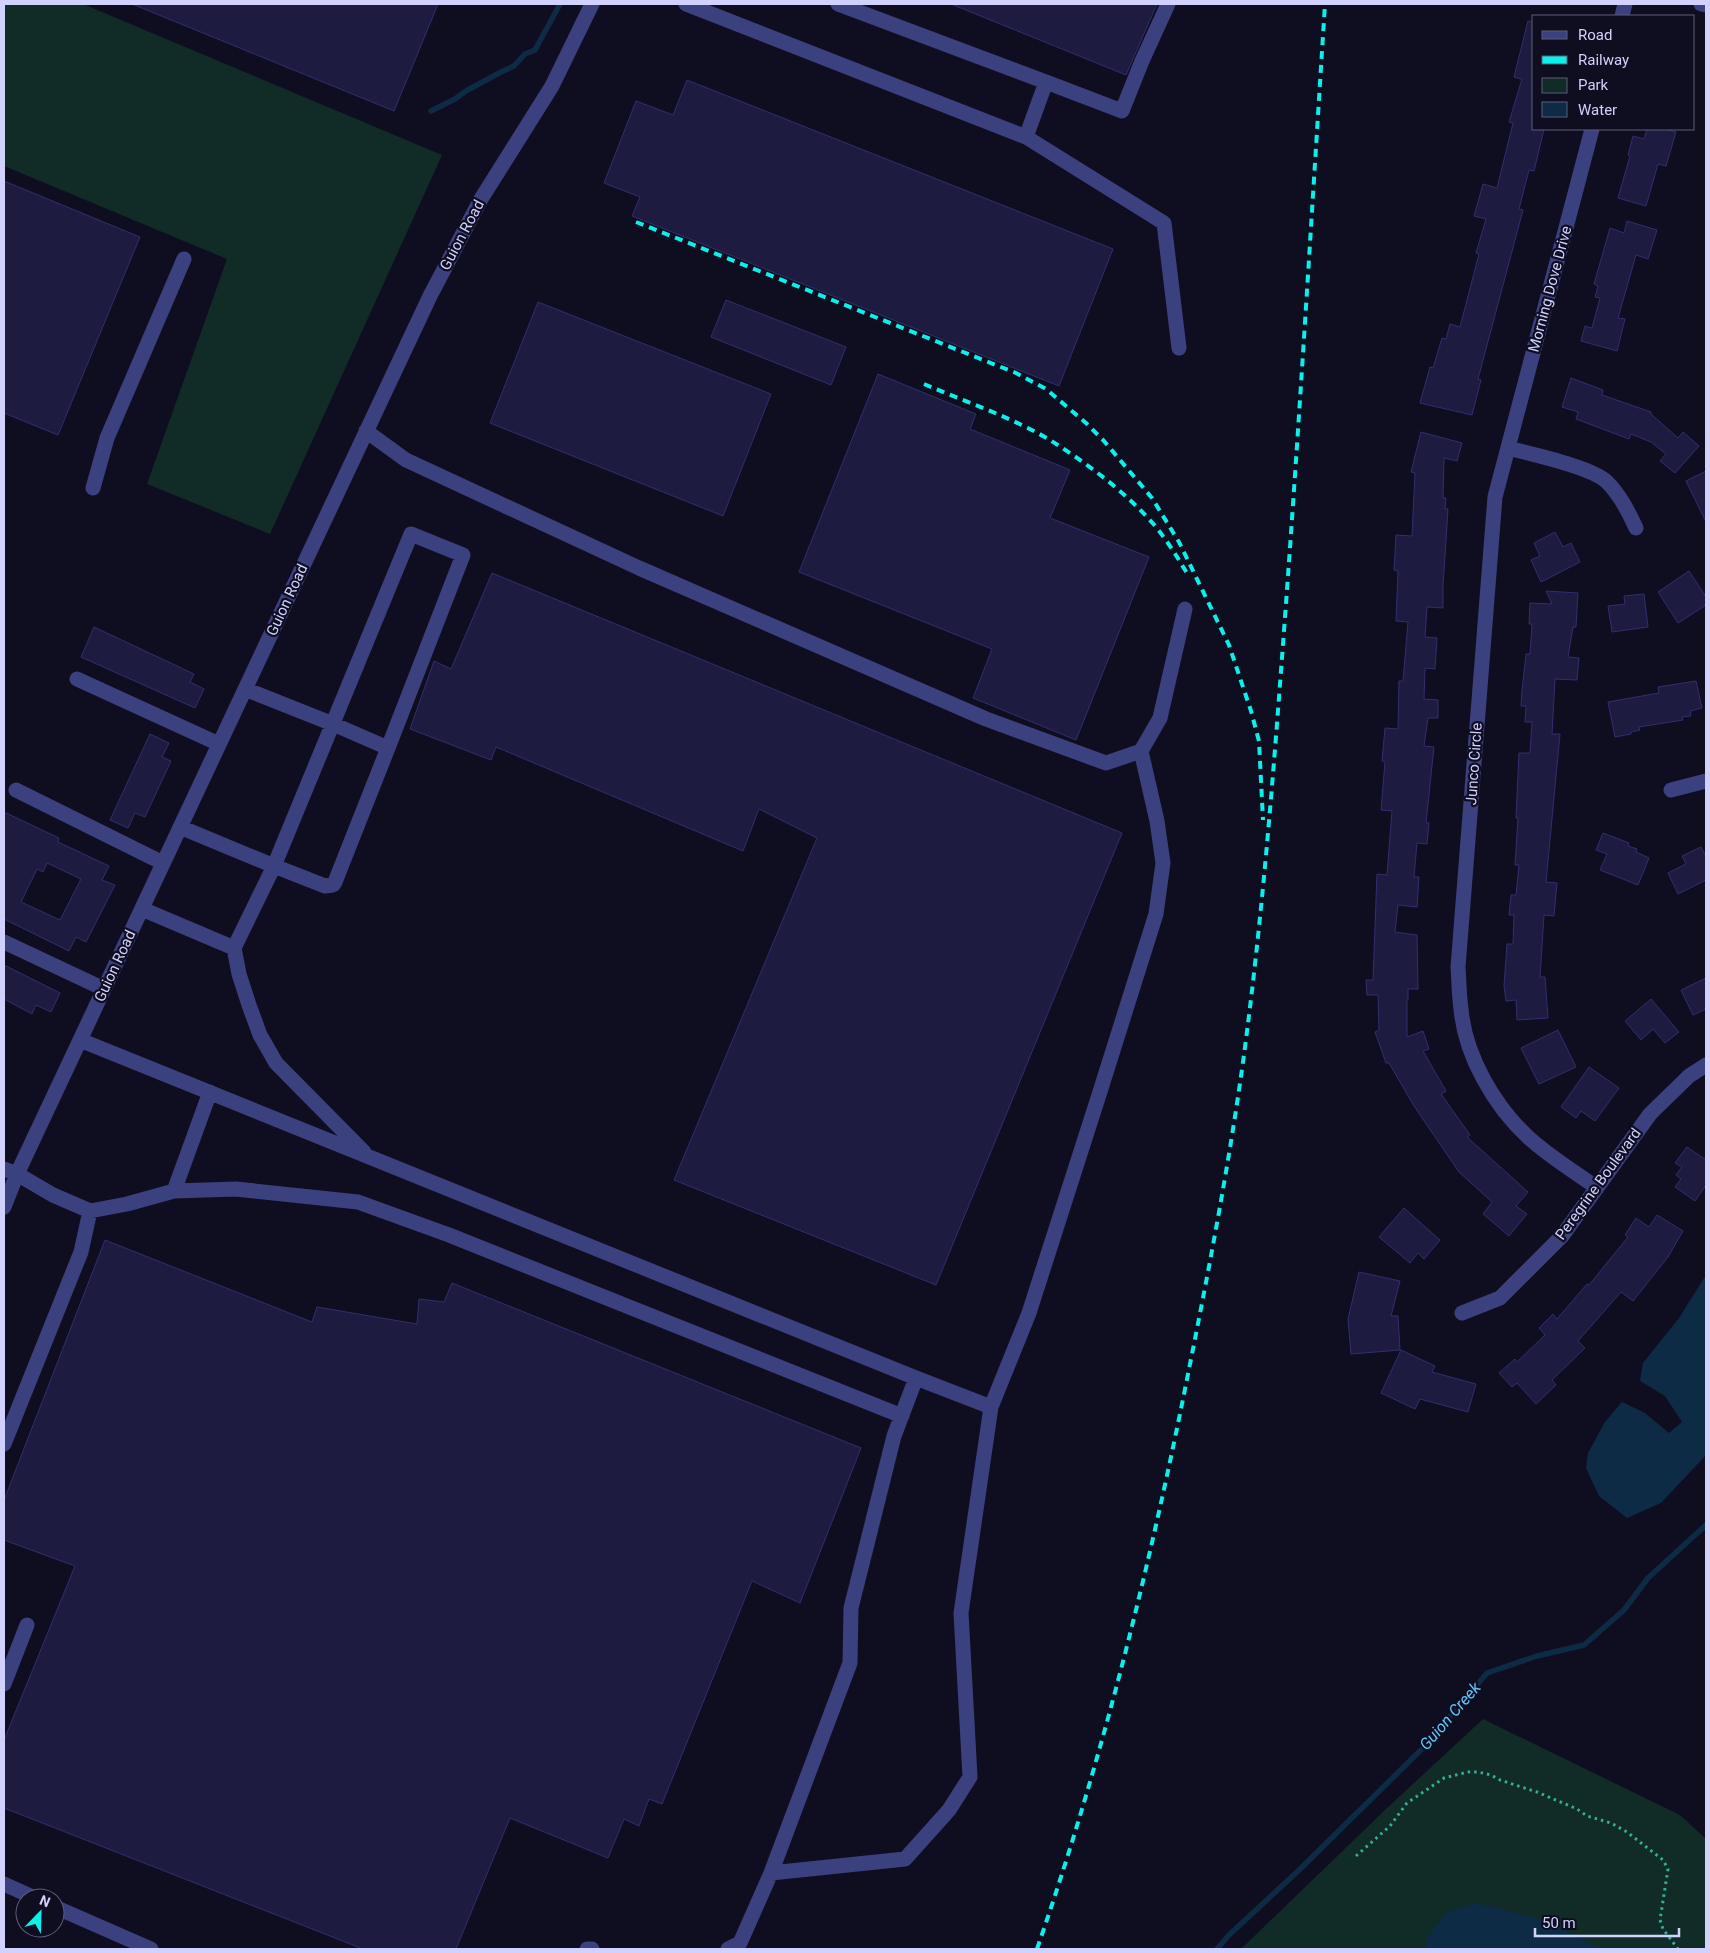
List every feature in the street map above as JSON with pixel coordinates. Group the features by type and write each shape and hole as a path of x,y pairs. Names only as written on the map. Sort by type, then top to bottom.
{"street":[{"name":"Guion Road","path":"4,1207 10,1172 80,1040 450,254 481,199 552,86 592,4"},
{"path":"686,4 707,7 1026,137 1164,223 1179,348"},
{"path":"838,4 1122,110 1168,4"},
{"path":"1701,4 1706,5"},
{"path":"1026,137 1046,82"},
{"name":"Morning Dove Drive","path":"1508,448 1592,130"},
{"path":"93,488 107,438 184,259"},
{"path":"366,431 406,460 640,568 986,720 1106,764 1141,751 1160,718 1185,608"},
{"path":"1508,448 1577,467 1606,480 1620,496 1636,528"},
{"name":"Junco Circle","path":"1508,448 1495,497 1458,967 1461,1010 1464,1029 1476,1062 1486,1084 1498,1103 1529,1138 1597,1188"},
{"path":"180,827 274,866 325,886 333,885 464,555 410,534 274,866 234,948 249,1005 260,1035 276,1064 368,1156"},
{"path":"77,679 219,744"},
{"path":"245,689 388,748"},
{"path":"771,1872 905,1859 949,1810 970,1777 961,1613 991,1407 1028,1313 1156,914 1163,863 1157,821 1141,751"},
{"path":"1671,790 1706,781"},
{"path":"16,790 163,863"},
{"path":"142,909 234,948"},
{"path":"4,942 104,989"},
{"path":"80,1040 991,1407"},
{"name":"Peregrine Boulevard","path":"1462,1313 1500,1298 1562,1236 1650,1114 1689,1076 1706,1065"},
{"path":"174,1191 210,1092"},
{"path":"10,1172 53,1195 90,1211 127,1204 174,1191 236,1189 358,1202 458,1239 902,1416"},
{"path":"4,1444 81,1252 90,1211"},
{"path":"728,1949 740,1943 771,1872 850,1663 851,1608 894,1436 916,1378"},
{"path":"4,1684 27,1625"},
{"path":"65,1911 151,1949"},
{"path":"587,1949 592,1949"}],"path":[{"path":"1356,1856 1390,1826 1407,1803 1444,1778 1468,1772 1491,1775 1500,1780 1537,1792 1576,1809 1587,1816 1611,1823 1627,1832 1663,1860 1668,1869 1660,1920 1663,1929 1678,1949"}],"green space":[{"path":"4,4 83,4 442,155 270,534 147,484 227,259 4,166"},
{"path":"1483,1719 1680,1815 1706,1839 1706,1949 1241,1949 1386,1809"}],"water":[{"path":"1706,1275 1706,1455 1661,1503 1627,1518 1599,1496 1586,1468 1588,1453 1605,1422 1622,1402 1645,1413 1669,1433 1682,1422 1665,1396 1640,1381 1643,1363 1679,1318"},
{"path":"1475,1903 1548,1922 1603,1949 1427,1949 1426,1939 1446,1913"}],"building":[{"path":"132,4 438,4 394,111"},
{"path":"951,4 1157,4 1126,75"},
{"path":"1528,21 1532,22 1532,130 1544,130 1534,171 1529,170 1519,209 1523,210 1478,379 1481,380 1472,415 1420,403 1430,367 1433,368 1442,338 1446,339 1450,324 1460,327 1479,254 1476,253 1486,219 1474,216 1483,184 1497,188 1513,123 1509,122 1522,79 1514,77"},
{"path":"687,80 1113,249 1059,386 632,216 640,197 604,183 636,101 673,115"},
{"path":"1647,130 1676,132 1666,166 1658,164 1646,206 1618,198 1630,156 1628,155 1633,136 1644,139"},
{"path":"4,181 140,237 58,435 4,413"},
{"path":"1627,221 1657,230 1648,259 1636,255 1618,318 1625,319 1617,351 1581,341 1585,326 1592,328 1600,298 1595,297 1598,286 1594,284 1610,228 1624,233"},
{"path":"726,300 846,347 831,385 711,337"},
{"path":"538,302 771,394 723,516 490,423"},
{"path":"878,374 976,414 970,429 1070,470 1050,518 1149,557 1076,740 973,698 992,649 799,572"},
{"path":"1571,378 1603,390 1602,395 1651,412 1678,438 1683,432 1699,446 1675,473 1660,461 1666,454 1651,442 1631,434 1629,439 1576,419 1578,412 1562,407"},
{"path":"1421,432 1462,443 1457,461 1444,458 1443,498 1446,498 1445,509 1448,509 1443,608 1427,607 1425,637 1437,638 1435,669 1425,668 1424,699 1438,700 1438,718 1428,718 1424,746 1434,747 1426,823 1429,823 1427,844 1417,843 1414,877 1419,877 1417,907 1398,905 1395,932 1417,935 1418,989 1408,989 1407,1037 1423,1031 1429,1049 1423,1051 1446,1091 1441,1094 1470,1135 1467,1137 1528,1192 1516,1206 1527,1214 1509,1236 1483,1214 1492,1202 1459,1172 1414,1106 1389,1063 1386,1063 1375,1032 1379,1030 1378,995 1367,995 1366,980 1373,980 1377,874 1387,875 1392,811 1381,810 1385,762 1382,761 1385,728 1398,729 1399,681 1403,681 1408,622 1396,621 1398,571 1394,570 1396,535 1412,536 1415,473 1411,472"},
{"path":"1706,471 1706,522 1686,481"},
{"path":"1555,532 1563,547 1571,543 1580,562 1541,582 1531,560 1540,556 1534,543"},
{"path":"1689,571 1706,597 1706,605 1678,623 1658,592"},
{"path":"492,573 1122,833 936,1285 674,1180 817,838 759,809 743,851 496,747 491,760 410,729 434,661 451,669"},
{"path":"1546,591 1578,593 1576,627 1573,627 1568,657 1579,658 1577,680 1555,679 1552,734 1560,734 1546,882 1557,883 1554,916 1544,915 1540,977 1545,977 1548,1018 1517,1020 1516,1000 1506,1001 1504,986 1507,944 1513,944 1514,915 1509,915 1511,895 1516,895 1519,865 1515,865 1519,753 1530,753 1532,722 1525,722 1526,706 1521,706 1522,690 1526,654 1530,654 1532,624 1529,624 1530,603 1552,604"},
{"path":"1644,594 1648,627 1612,632 1608,606 1625,604 1624,596"},
{"path":"94,627 194,674 190,682 204,689 195,708 81,657"},
{"path":"1696,681 1702,708 1690,711 1691,716 1682,717 1683,720 1639,727 1640,730 1631,732 1631,734 1615,737 1608,702 1659,693 1658,687"},
{"path":"150,734 169,743 162,757 171,761 145,817 135,813 128,828 110,820"},
{"path":"4,812 59,838 58,842 109,866 102,880 115,885 86,942 76,937 69,951 4,919","holes":["47,863 81,879 60,920 21,902 37,869 43,872"]},
{"path":"1603,833 1629,843 1628,846 1637,849 1636,852 1649,858 1638,885 1600,870 1607,854 1596,850"},
{"path":"1701,847 1706,857 1706,880 1678,894 1668,873 1686,864 1682,856"},
{"path":"4,965 60,993 51,1012 36,1005 32,1014 4,999"},
{"path":"1706,978 1706,1009 1693,1015 1681,990"},
{"path":"1651,999 1679,1032 1665,1043 1653,1029 1641,1040 1625,1021"},
{"path":"1558,1030 1576,1067 1539,1084 1521,1048"},
{"path":"1589,1067 1619,1088 1595,1121 1581,1111 1576,1118 1561,1107"},
{"path":"1687,1147 1706,1160 1706,1185 1695,1201 1675,1187 1681,1179 1676,1175 1682,1167 1675,1163"},
{"path":"1404,1208 1440,1240 1424,1259 1418,1253 1410,1263 1379,1237"},
{"path":"1657,1215 1683,1231 1668,1257 1633,1301 1621,1292 1578,1341 1585,1348 1552,1380 1556,1385 1536,1404 1517,1383 1512,1387 1499,1373 1515,1359 1517,1362 1545,1335 1539,1328 1553,1314 1557,1319 1587,1284 1589,1285 1628,1237 1625,1235 1636,1218 1649,1227"},
{"path":"105,1240 312,1322 317,1307 417,1324 419,1299 444,1302 452,1283 861,1448 800,1603 752,1581 662,1804 649,1799 639,1826 624,1819 608,1858 510,1818 456,1949 363,1949 4,1808 4,1740 75,1566 4,1540 4,1500"},
{"path":"1359,1272 1400,1281 1391,1316 1398,1316 1400,1350 1351,1354 1348,1319"},
{"path":"1401,1350 1435,1366 1432,1372 1476,1384 1468,1412 1420,1399 1415,1409 1381,1393"}],"waterway":[{"path":"431,111 514,66 525,54 535,50 560,4"},
{"name":"Guion Creek","path":"1217,1949 1229,1935 1297,1872 1425,1746 1487,1673 1537,1656 1584,1645 1624,1610 1648,1578 1706,1525"}],"railway":[{"path":"1037,1949 1083,1805 1124,1659 1142,1586 1175,1438 1219,1213 1238,1100 1256,951 1277,729 1325,4"},
{"path":"636,222 1016,373 1046,389 1086,423 1104,441 1152,498 1179,542 1229,645 1259,741 1263,820"},
{"path":"924,384 1035,432 1093,469 1145,514 1173,550 1188,575"}]}
